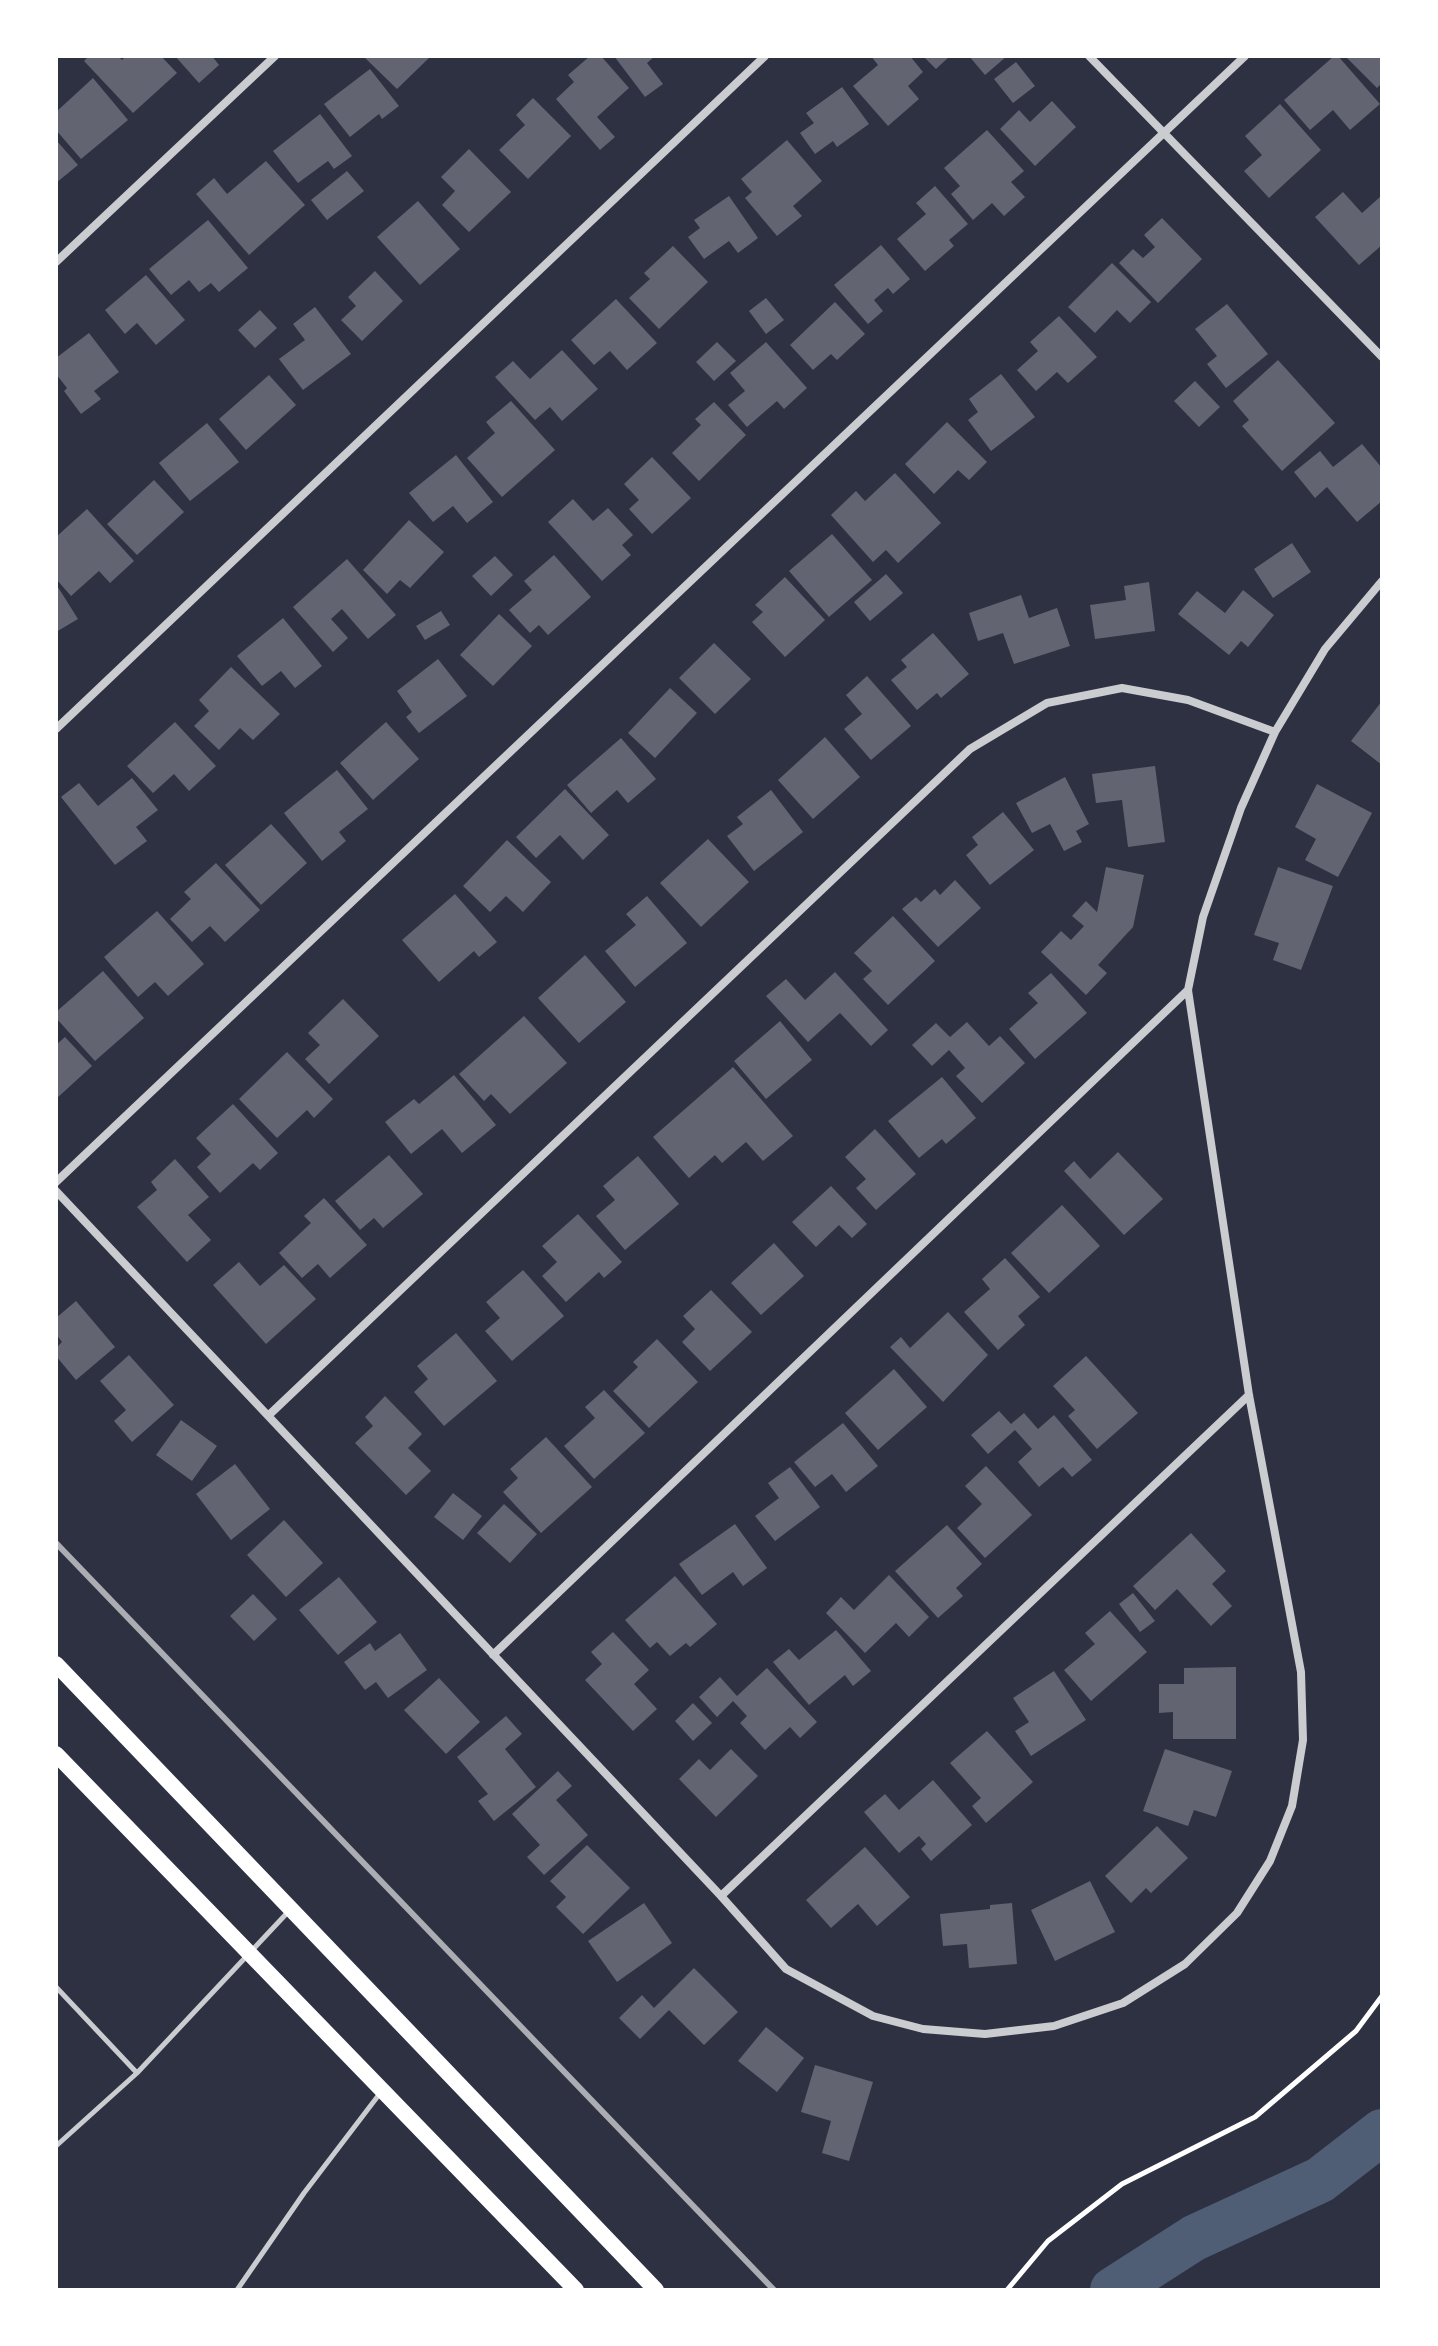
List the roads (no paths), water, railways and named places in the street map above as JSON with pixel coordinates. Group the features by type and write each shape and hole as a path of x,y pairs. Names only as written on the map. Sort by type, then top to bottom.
{"main road":[{"path":"56,1664 656,2290"},
{"path":"56,1754 576,2290"}],"street":[{"path":"56,262 275,56"},
{"path":"56,729 765,56"},
{"path":"1089,56 1382,357"},
{"path":"56,1182 1245,56"},
{"path":"56,1191 721,1896 786,1969 873,2016 923,2029 985,2034 1054,2026 1123,2003 1185,1964 1237,1913 1270,1861 1292,1806 1303,1740 1301,1672 1249,1395 1188,990 1203,917 1241,808 1275,732 1325,649 1382,581"},
{"path":"269,1415 970,749 1047,703 1122,688 1188,700 1275,732"},
{"path":"493,1655 1188,990"},
{"path":"721,1896 1249,1395"}],"lane":[{"path":"56,2146 137,2073 291,1909"},
{"path":"56,1987 137,2073"},
{"path":"237,2290 304,2193 382,2091"}],"waterway":[{"path":"1113,2290 1194,2238 1320,2180 1382,2132"}],"railway":[{"path":"56,1543 774,2290"}]}
